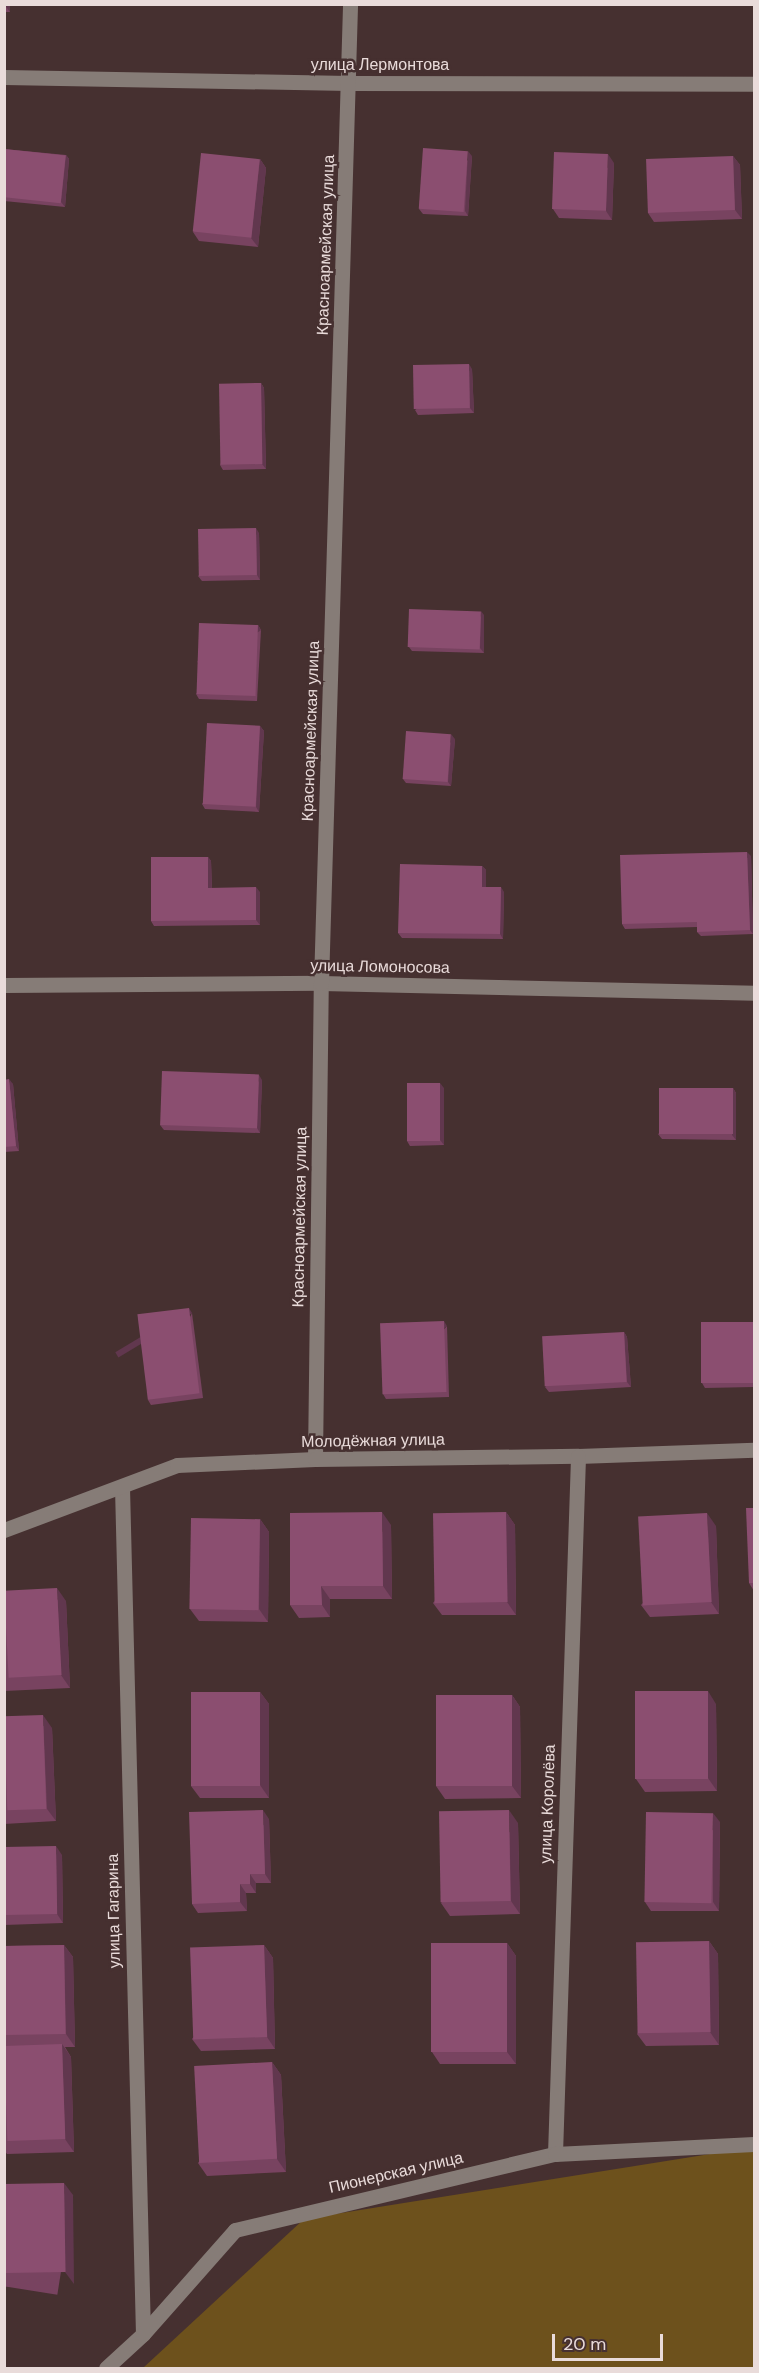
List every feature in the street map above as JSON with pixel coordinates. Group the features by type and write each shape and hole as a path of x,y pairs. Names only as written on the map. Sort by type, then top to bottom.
{"street":[{"name":"Красноармейская улица","path":"315,1459 321,983 350,4"},
{"name":"улица Лермонтова","path":"4,77 349,83 754,84"},
{"name":"улица Ломоносова","path":"4,985 321,983 754,993"},
{"name":"Молодёжная улица","path":"4,1530 177,1465 315,1459 578,1456 754,1450"},
{"name":"улица Королёва","path":"555,2154 578,1456"},
{"name":"улица Гагарина","path":"122,1487 142,2334"},
{"name":"Пионерская улица","path":"106,2368 142,2334 235,2230 555,2154 754,2144"}],"shaded area":[{"path":"754,2147 754,2368 143,2368 304,2219"}],"building":[{"path":"423,148 468,151 464,212 419,209"},
{"path":"4,149 66,155 61,203 4,197"},
{"path":"554,152 608,154 606,211 552,209"},
{"path":"201,153 260,159 251,238 193,232"},
{"path":"733,156 735,210 648,213 646,159"},
{"path":"469,364 470,408 414,409 413,365"},
{"path":"261,383 262,464 220,465 219,384"},
{"path":"256,528 257,575 199,576 198,529"},
{"path":"409,609 481,612 480,649 408,647"},
{"path":"199,623 258,625 255,696 197,694"},
{"path":"207,723 260,726 256,807 203,804"},
{"path":"406,731 451,734 448,782 403,779"},
{"path":"747,852 750,930 697,932 697,922 622,924 620,855"},
{"path":"151,857 208,857 208,888 256,887 256,920 151,921"},
{"path":"400,864 482,866 482,887 501,887 500,934 398,933"},
{"path":"162,1071 259,1074 257,1128 160,1125"},
{"path":"9,1079 16,1146 4,1147 4,1080"},
{"path":"407,1083 440,1083 440,1141 407,1141"},
{"path":"659,1088 733,1088 733,1134 659,1134"},
{"path":"189,1308 199,1393 148,1400 137,1314"},
{"path":"444,1321 446,1392 383,1394 380,1323"},
{"path":"701,1322 754,1322 754,1383 701,1383"},
{"path":"624,1332 627,1382 545,1386 542,1336"},
{"path":"746,1508 754,1508 754,1583 749,1583"},
{"path":"382,1512 383,1586 321,1586 322,1605 290,1605 290,1513"},
{"path":"506,1512 508,1602 435,1603 433,1513"},
{"path":"707,1513 712,1602 643,1605 638,1517"},
{"path":"191,1518 260,1519 258,1610 189,1609"},
{"path":"57,1588 62,1675 9,1678 4,1591"},
{"path":"635,1691 708,1691 708,1779 635,1779"},
{"path":"191,1692 260,1692 260,1786 191,1786"},
{"path":"436,1695 512,1695 512,1786 436,1786"},
{"path":"43,1715 46,1809 7,1810 4,1716"},
{"path":"263,1810 265,1874 250,1874 250,1884 240,1884 240,1902 192,1904 189,1812"},
{"path":"509,1810 511,1901 441,1902 439,1811"},
{"path":"646,1812 713,1813 711,1903 644,1902"},
{"path":"56,1846 57,1914 5,1915 4,1847"},
{"path":"709,1941 711,2032 638,2033 636,1942"},
{"path":"431,1943 507,1943 507,2052 431,2052"},
{"path":"64,1945 66,2034 6,2035 4,1946"},
{"path":"264,1945 267,2037 193,2040 190,1948"},
{"path":"62,2044 65,2139 7,2141 4,2046"},
{"path":"272,2062 277,2159 199,2163 194,2066"},
{"path":"64,2183 66,2272 6,2273 4,2184"}]}
